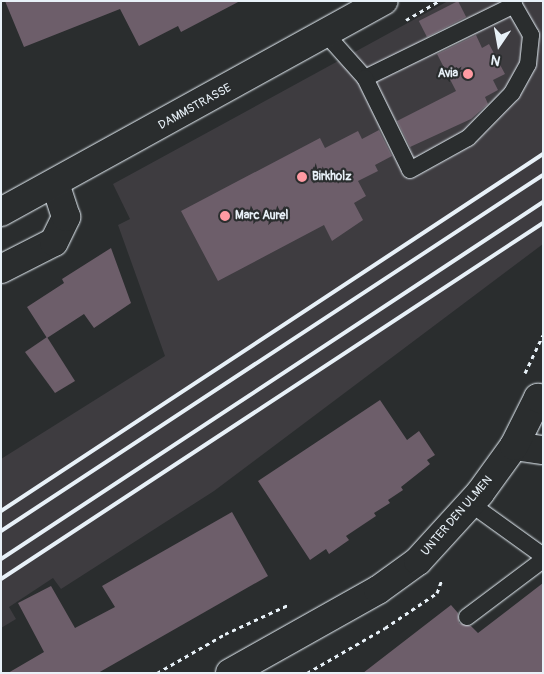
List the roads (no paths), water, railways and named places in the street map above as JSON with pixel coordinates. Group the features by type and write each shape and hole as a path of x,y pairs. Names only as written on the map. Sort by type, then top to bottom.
{"street":[{"name":"DAMMSTRASSE","path":"329,29 369,1"},
{"name":"DAMMSTRASSE","path":"1,212 55,184 329,29 384,1"},
{"path":"1,269 54,242 66,217 55,184"},
{"name":"UNTER DEN ULMEN","path":"230,673 378,590 418,561 471,504 514,446 541,394"},
{"path":"514,446 543,450"}],"lane":[{"path":"329,29 365,78 410,170 468,138 512,93 528,64 531,35 513,3 365,78"},
{"path":"471,504 543,556"},
{"path":"467,617 543,560"}],"railway":[{"path":"1,511 543,154"},
{"path":"1,531 543,175"},
{"path":"1,559 543,202"},
{"path":"1,579 543,223"}],"place":[{"name":"Avia","path":"468,74"},
{"name":"Birkholz","path":"302,177"},
{"name":"Marc Aurel","path":"225,216"}]}
